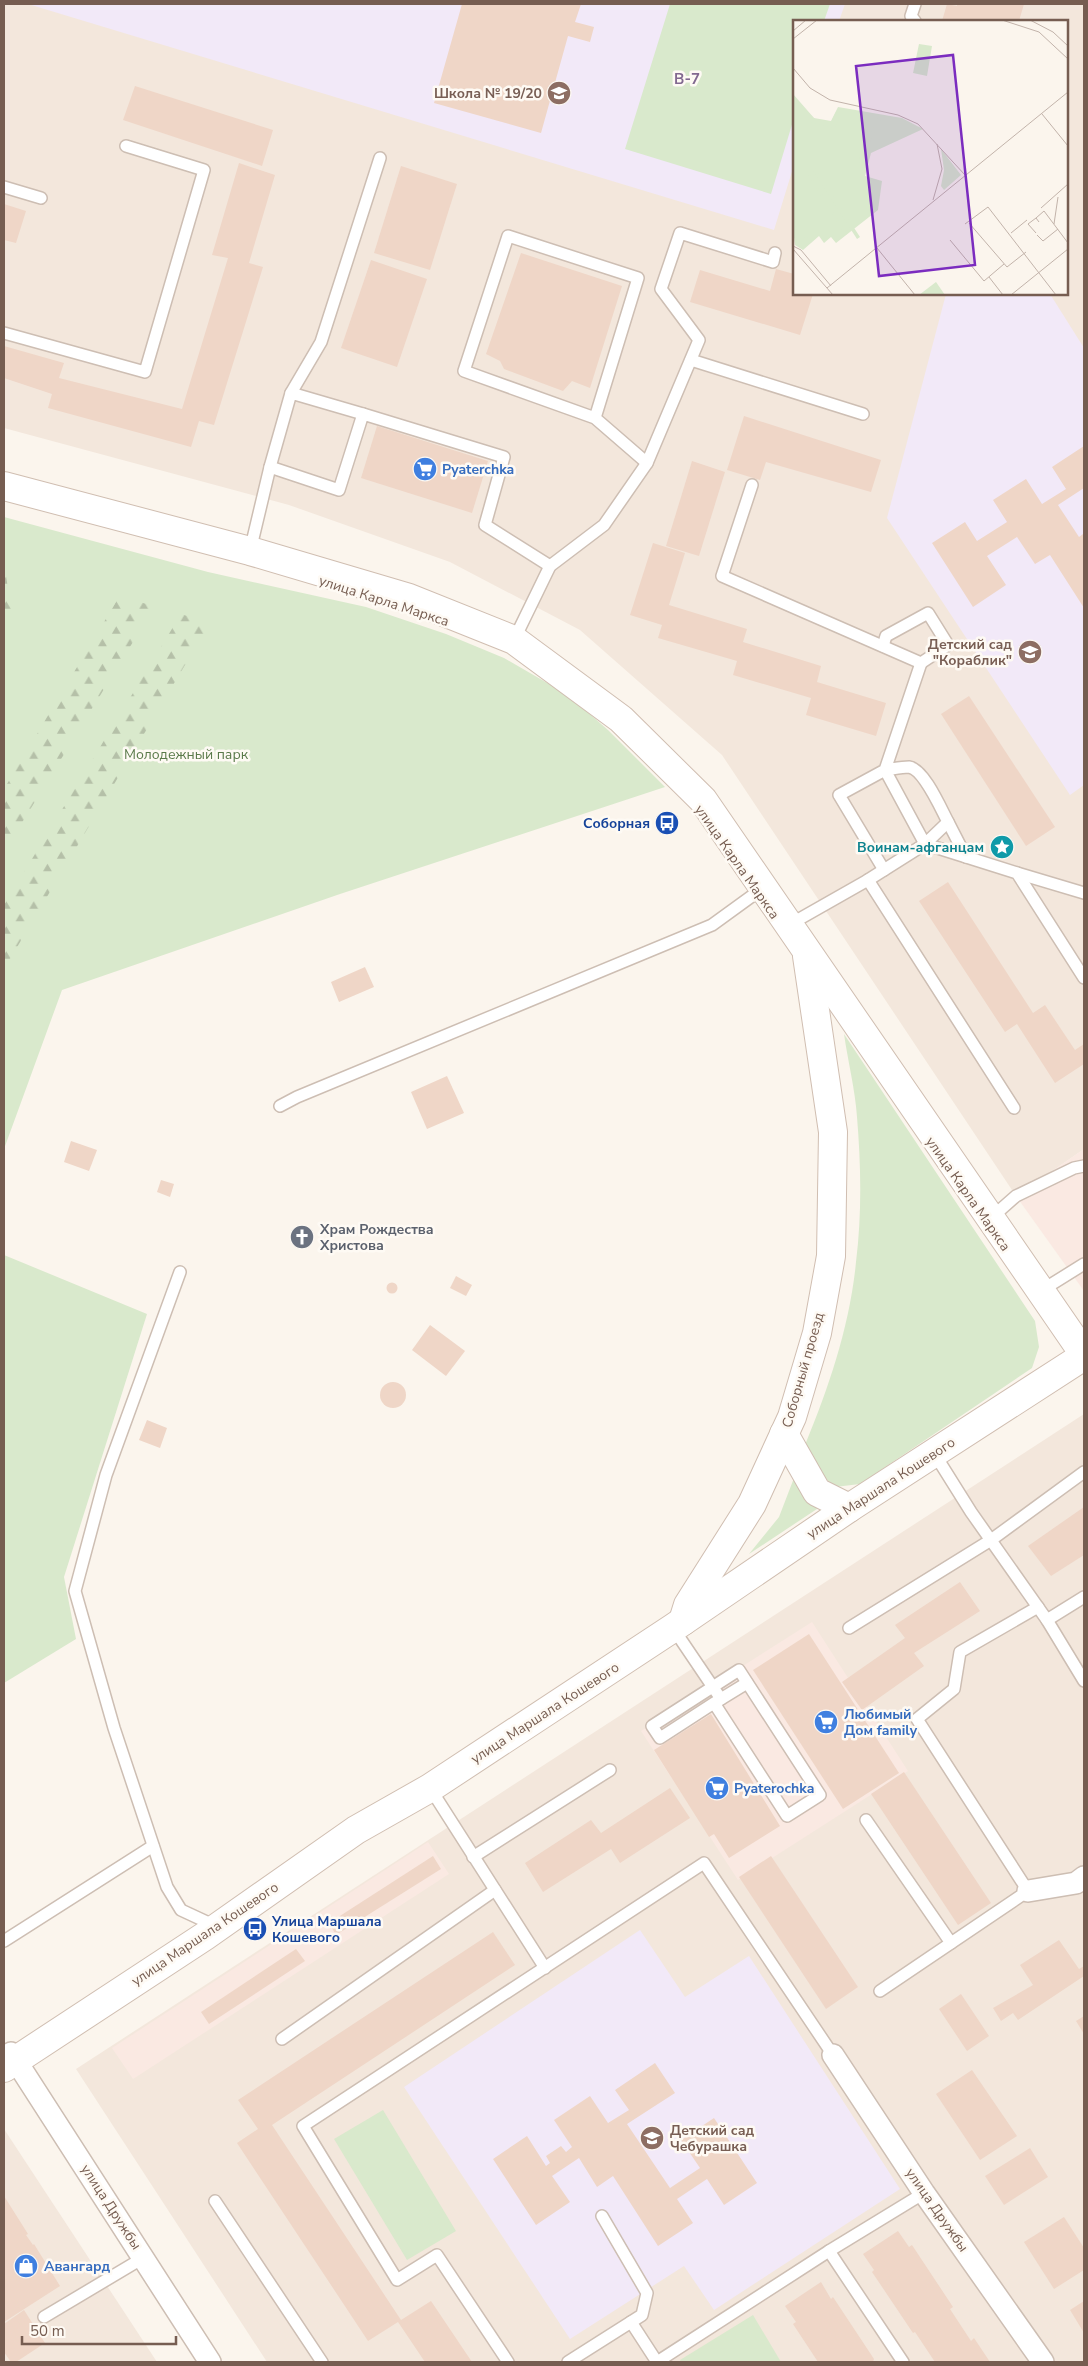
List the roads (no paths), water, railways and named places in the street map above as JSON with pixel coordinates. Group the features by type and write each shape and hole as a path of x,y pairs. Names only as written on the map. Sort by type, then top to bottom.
{"street":[{"path":"4,486 250,551 409,598 514,640 621,719 703,800 760,891"},
{"name":"улица Карла Маркса","path":"4,497 258,561 410,607 508,645 618,725 699,806 786,927 1082,1353"},
{"name":"Соборный проезд","path":"681,1619 752,1504 792,1417 817,1333 831,1256 833,1132 807,957"},
{"path":"784,1434 817,1492 846,1506 1082,1353"},
{"name":"улица Маршала Кошевого","path":"9,2059 205,1936 356,1830 430,1788 846,1506 934,1453 1082,1353"},
{"path":"9,2059 209,1923 681,1619"},
{"path":"1028,1891 1081,1885"},
{"name":"улица Дружбы","path":"832,2055 924,2193 1043,2362"},
{"name":"улица Дружбы","path":"9,2059 144,2258 210,2362"}],"lane":[{"path":"914,4 911,16 914,20"},
{"path":"4,333 145,372 204,170 126,146"},
{"path":"250,551 270,467 291,392 321,342 380,158"},
{"path":"4,187 42,198"},
{"path":"514,640 550,566 604,525 647,463 691,360 699,340 661,289 680,233 773,262 774,253"},
{"path":"595,418 638,278 508,236 464,371 595,418 647,463"},
{"path":"691,360 863,414"},
{"path":"291,392 504,457 485,525 550,566"},
{"path":"270,467 339,490 363,414"},
{"path":"752,486 722,576 921,663"},
{"path":"883,646 886,636 928,613 948,645 921,663 885,770 925,844 1084,893"},
{"path":"884,870 839,795 885,770 910,767 923,777 966,857"},
{"path":"786,927 868,880 925,844 948,822"},
{"path":"1017,873 1084,978"},
{"path":"868,880 1014,1108"},
{"path":"280,1106 306,1093 712,925 760,891"},
{"path":"988,1220 1016,1196 1074,1168 1084,1166"},
{"path":"1038,1292 1084,1264"},
{"path":"180,1272 106,1475 75,1591 114,1728 167,1887 175,1903 190,1915 209,1923"},
{"path":"934,1453 991,1540 1047,1620 1084,1681"},
{"path":"850,1628 991,1540 1084,1472"},
{"path":"1047,1620 1084,1597"},
{"path":"880,1991 1028,1891 917,1720 954,1689 960,1652 1038,1607"},
{"path":"681,1619 714,1687 718,1701 788,1816 820,1795 739,1670 714,1687 652,1726 660,1738 718,1701 747,1683"},
{"path":"474,1856 610,1770"},
{"path":"430,1788 545,1968"},
{"path":"866,1820 951,1943"},
{"path":"4,1941 152,1846"},
{"path":"508,2362 437,2255 398,2280 303,2126 704,1863 832,2055"},
{"path":"282,2039 495,1890"},
{"path":"631,2322 657,2362 829,2251 924,2193"},
{"path":"215,2201 322,2362"},
{"path":"568,2362 642,2315 648,2293 602,2216"},
{"path":"829,2251 903,2362"},
{"path":"44,2317 144,2258"}],"place":[{"name":"Школа № 19/20","path":"559,93"},
{"name":"Pyaterchka","path":"425,469"},
{"name":"Детский сад \"Кораблик\"","path":"1030,652"},
{"name":"Соборная","path":"667,823"},
{"name":"Воинам-афганцам","path":"1002,847"},
{"name":"Храм Рождества Христова","path":"302,1237"},
{"name":"Любимый Дом family","path":"826,1722"},
{"name":"Pyaterochka","path":"717,1788"},
{"name":"Улица Маршала Кошевого","path":"255,1929"},
{"name":"Детский сад Чебурашка","path":"652,2138"},
{"name":"Авангард","path":"26,2266"}],"district":[{"name":"В-7","path":"687,79"}],"park label":[{"name":"Молодежный парк","path":"186,754"}]}
